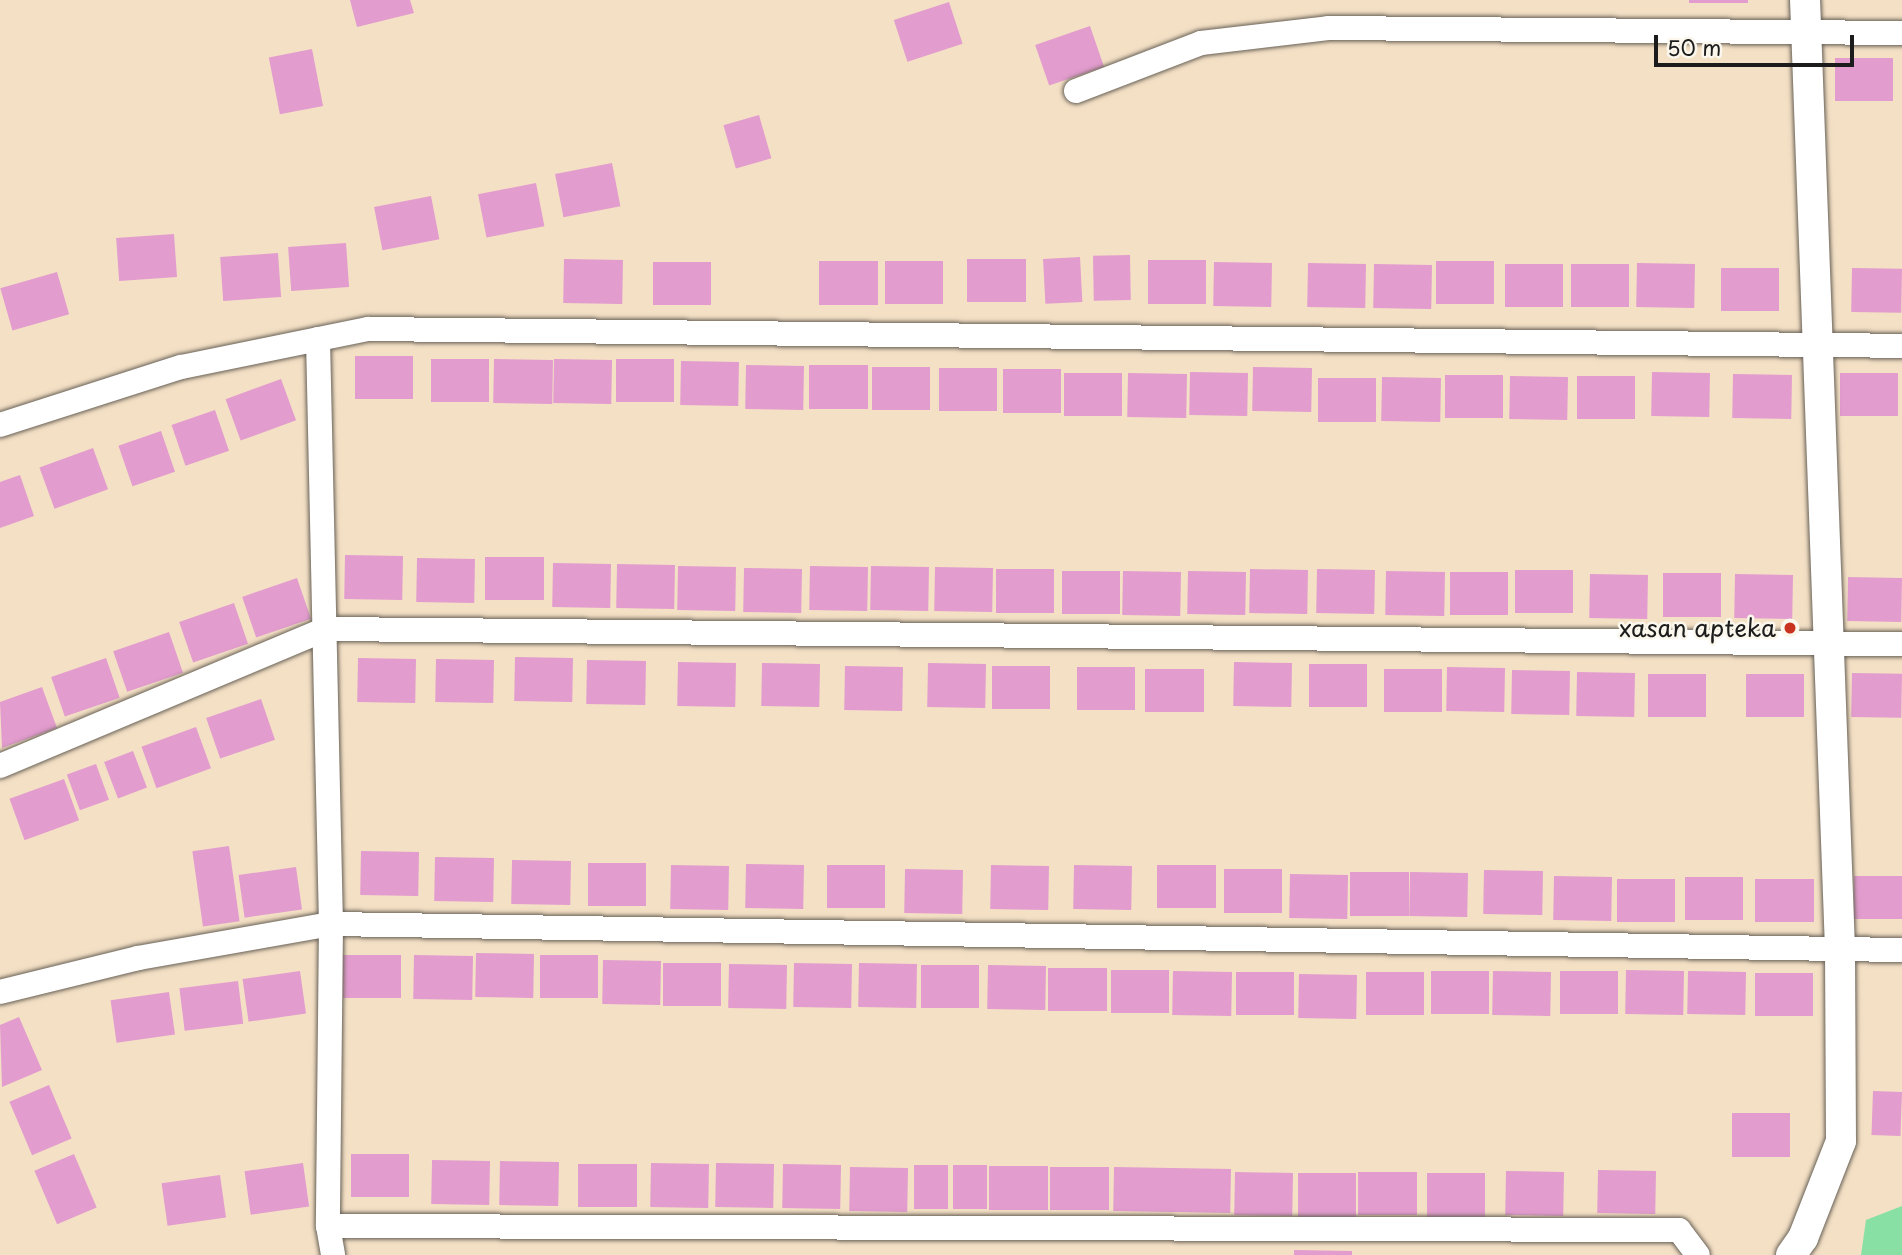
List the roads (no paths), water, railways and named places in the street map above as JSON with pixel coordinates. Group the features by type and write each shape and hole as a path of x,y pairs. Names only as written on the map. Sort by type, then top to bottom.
{"street":[{"path":"1791,1255 1803,1238 1840,1141 1840,950 1805,0"},
{"path":"1076,91 1201,43 1328,27 1902,33"},
{"path":"0,425 181,367 368,329 1902,346"},
{"path":"318,339 331,924 328,1226 334,1255"},
{"path":"0,766 326,629 1902,644"},
{"path":"0,992 138,958 331,924 1902,950"},
{"path":"328,1226 1679,1230 1698,1255"}],"place":[{"name":"xasan apteka","path":"1790,628"}]}
